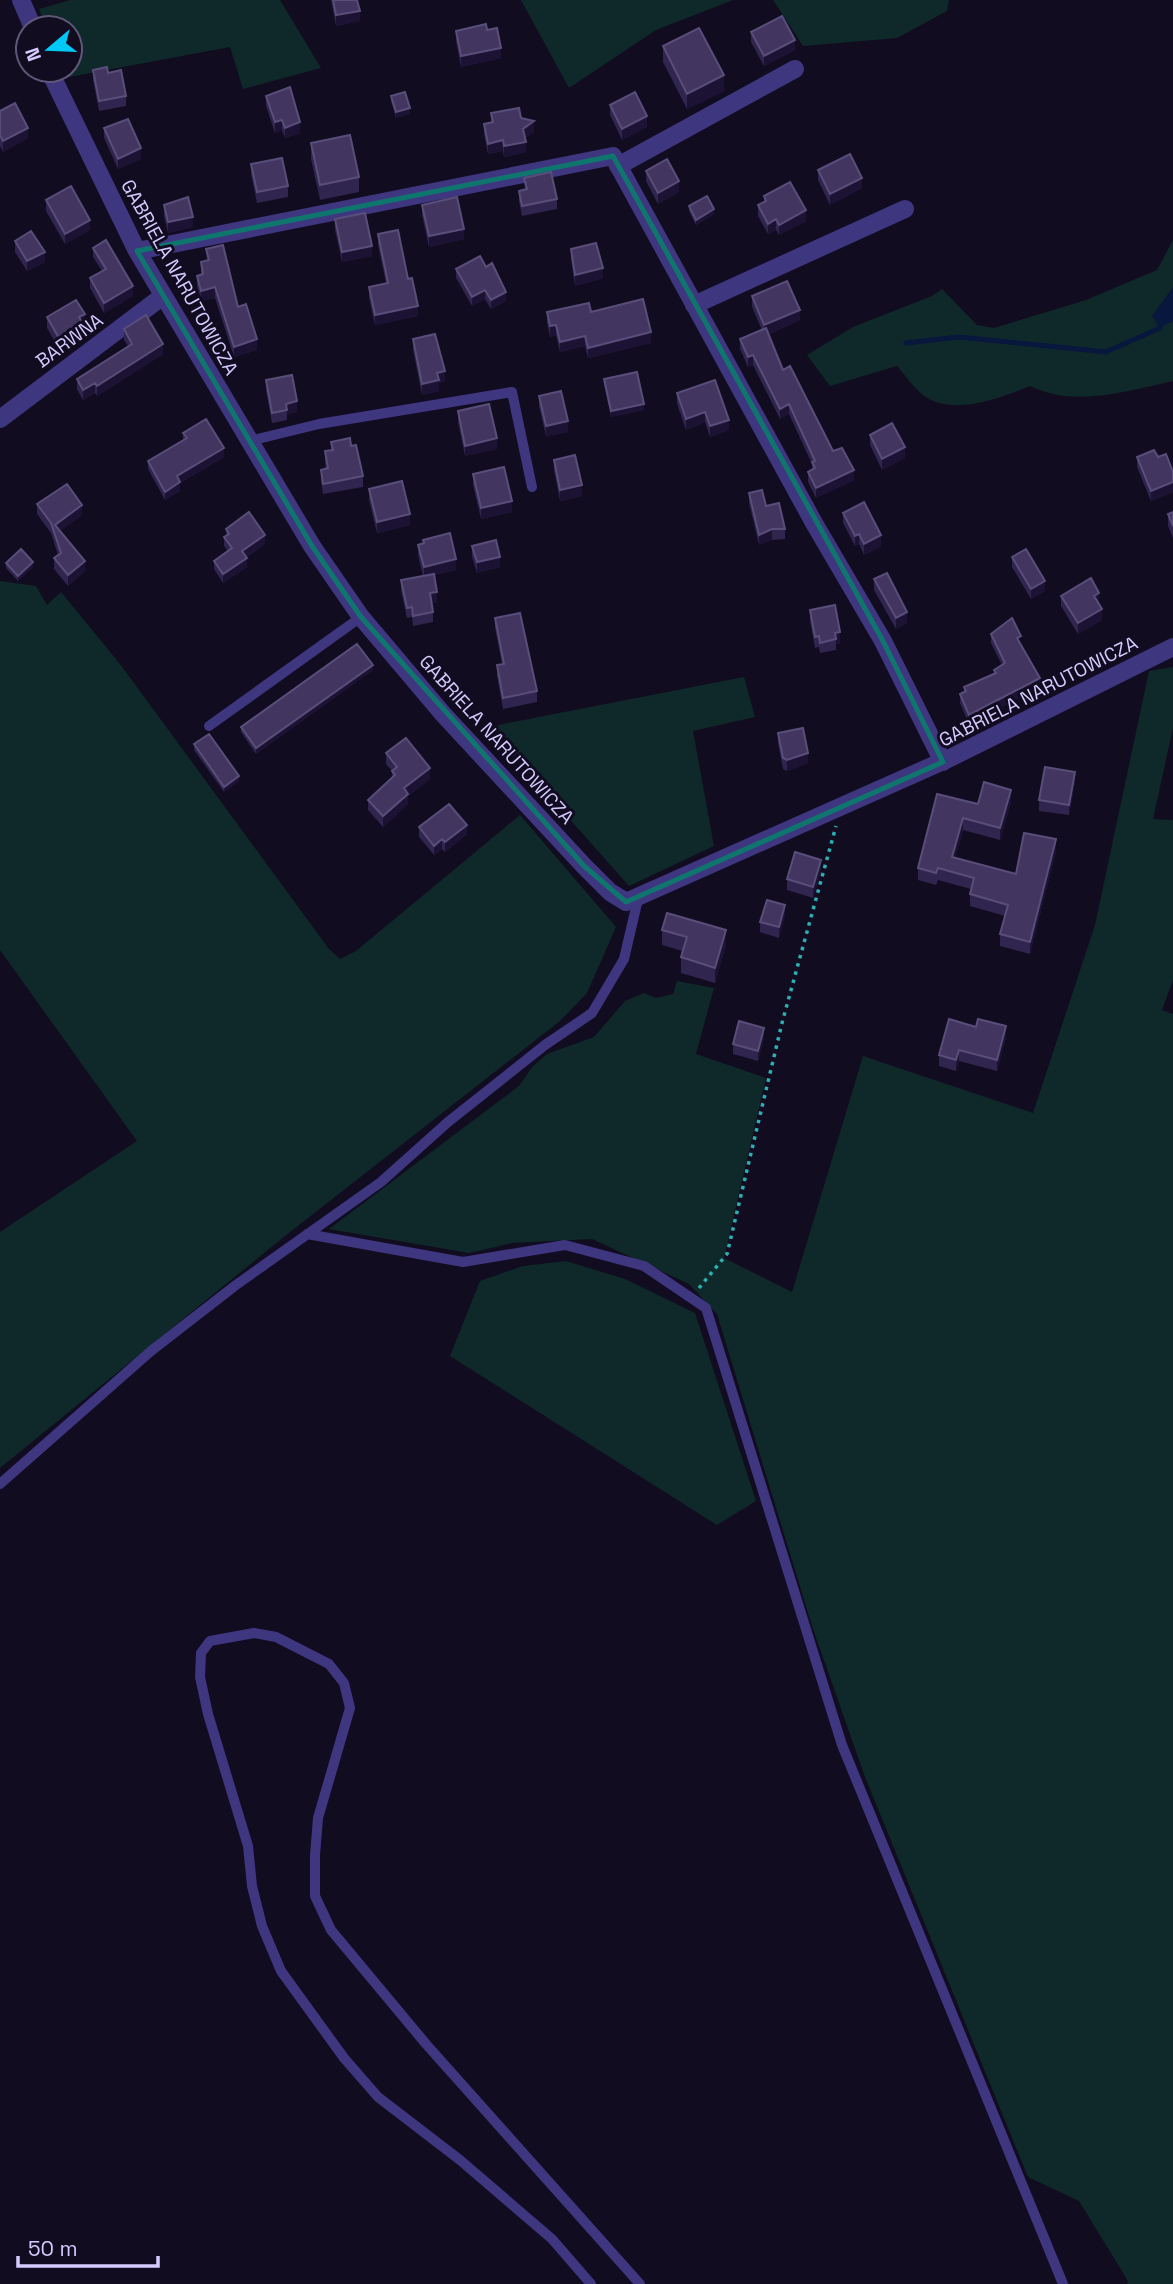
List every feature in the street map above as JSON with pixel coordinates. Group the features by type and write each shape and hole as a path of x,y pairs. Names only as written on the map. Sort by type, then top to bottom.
{"street":[{"path":"618,166 795,69"},
{"name":"GABRIELA NARUTOWICZA","path":"56,84 137,251 312,546 361,617 443,714 584,866 610,892 626,902 638,899 943,762 1173,646"},
{"path":"137,251 612,156 883,641 943,762"},
{"path":"694,305 905,209"},
{"name":"BARWNA","path":"0,419 163,296"}],"lane":[{"path":"249,441 320,424 512,392 532,487"},
{"path":"209,726 361,617"},
{"path":"0,1484 151,1351 381,1182 448,1122 534,1054 592,1013 624,959 638,899"},
{"path":"307,1234 463,1262 565,1245 644,1266 706,1308 842,1745 1063,2284"},
{"path":"591,2284 552,2239 460,2160 378,2097 344,2058 281,1971 262,1926 252,1886 248,1846 208,1714 200,1676 201,1653 210,1640 254,1633 276,1637 329,1664 344,1683 350,1708 318,1818 315,1855 316,1896 331,1930 426,2044 640,2284"}],"path":[{"path":"691,1298 727,1254 782,1023 841,807"}],"highlighted area":[{"path":"613,156 883,641 943,762 626,902 584,866 361,617 312,546 137,251"}],"green space":[{"path":"70,0 280,0 321,68 243,89 230,47 84,74 84,14 41,14 39,9"},
{"path":"521,0 733,0 656,30 569,88"},
{"path":"773,0 949,0 947,11 897,38 803,46"},
{"path":"1173,240 1173,381 1119,393 1082,397 1047,393 1030,386 991,400 948,405 923,395 897,366 830,386 807,355 853,327 932,296 942,289 977,325 994,328 1086,300 1157,270"},
{"path":"0,581 36,586 47,605 61,592 120,664 329,949 340,959 356,951 520,815 616,927 587,993 560,1021 285,1236 0,1468 0,1232 137,1141 0,950"},
{"path":"1173,667 1173,728 1153,819 1173,820 1173,980 1162,1010 1173,1014 1173,2284 1127,2284 1128,2281 1079,2201 1028,2177 865,1777 813,1629 717,1314 689,1284 592,1239 512,1243 469,1253 329,1229 519,1086 532,1067 547,1054 594,1037 625,1001 644,993 656,998 673,994 677,981 714,988 696,1054 766,1078 724,1258 792,1292 863,1056 1033,1113 1095,925 1149,671"},
{"path":"744,677 755,717 693,731 714,846 629,886 488,727"},
{"path":"566,1261 625,1279 695,1313 756,1501 717,1525 450,1356 480,1281 523,1266"}],"water":[{"path":"1173,287 1173,321 1160,328 1152,316"}],"building":[{"path":"333,0 357,0 360,11 336,15"},
{"path":"782,16 795,40 764,56 751,32"},
{"path":"486,24 487,30 497,28 501,48 461,56 456,31"},
{"path":"699,28 724,75 687,94 663,46"},
{"path":"107,67 108,73 121,70 126,96 99,101 93,70"},
{"path":"290,87 300,122 285,128 282,120 275,122 266,96"},
{"path":"405,92 410,108 396,112 391,96"},
{"path":"635,92 647,116 622,129 610,105"},
{"path":"15,103 28,128 3,141 0,135 0,111"},
{"path":"519,108 521,118 534,121 523,129 526,142 504,146 503,140 488,144 484,124 493,122 491,113"},
{"path":"128,119 141,148 118,159 104,128"},
{"path":"350,135 359,177 320,185 311,143"},
{"path":"850,154 862,178 830,194 818,170"},
{"path":"282,158 288,186 257,192 251,164"},
{"path":"667,159 679,181 658,193 646,171"},
{"path":"551,172 557,199 522,206 519,191 527,189 524,178"},
{"path":"790,182 806,210 779,225 776,219 768,224 758,205 766,201 764,196"},
{"path":"71,186 90,220 65,234 46,200"},
{"path":"707,196 714,209 696,220 689,206"},
{"path":"188,197 193,217 168,222 164,205"},
{"path":"457,197 464,229 429,236 422,205"},
{"path":"365,213 372,246 342,252 335,219"},
{"path":"398,230 408,279 412,278 418,306 375,315 369,287 388,283 378,234"},
{"path":"31,231 45,252 27,261 15,241"},
{"path":"106,240 133,286 104,303 90,278 106,269 93,248"},
{"path":"596,243 603,268 575,275 571,249"},
{"path":"223,245 238,307 246,304 257,339 234,347 215,287 201,291 197,276 203,274 201,262 209,260 206,249"},
{"path":"480,256 486,267 492,263 506,292 491,300 485,290 472,297 456,269"},
{"path":"787,281 800,310 764,325 752,296"},
{"path":"643,299 651,332 588,348 585,336 560,342 556,325 550,326 547,312 589,303 591,312"},
{"path":"76,300 85,314 79,317 84,326 60,340 47,317"},
{"path":"146,315 163,344 97,386 95,383 83,390 77,379 132,344 124,329"},
{"path":"766,328 783,370 790,366 833,451 842,448 854,470 816,488 808,472 815,468 812,462 815,461 789,404 780,409 753,355 748,357 740,339"},
{"path":"435,334 445,371 437,373 439,380 422,384 413,339"},
{"path":"637,372 644,404 611,411 604,379"},
{"path":"292,375 297,401 286,404 287,410 272,413 266,380"},
{"path":"715,380 729,420 710,426 705,412 686,419 677,393"},
{"path":"561,391 568,421 546,426 539,396"},
{"path":"489,404 497,438 465,446 458,411"},
{"path":"206,419 224,448 177,476 180,482 165,492 148,461 187,438 183,433"},
{"path":"892,423 905,447 882,459 870,435"},
{"path":"350,438 351,446 356,445 363,476 323,484 321,470 328,468 325,451 333,450 331,442"},
{"path":"1154,450 1158,457 1166,454 1173,472 1173,482 1151,491 1137,457"},
{"path":"575,455 582,485 560,490 554,460"},
{"path":"504,467 512,501 481,508 473,474"},
{"path":"402,481 410,514 377,522 369,489"},
{"path":"67,484 82,505 55,525 85,561 68,575 54,558 61,553 51,523 37,504"},
{"path":"762,490 766,506 779,503 785,529 772,529 759,535 749,493"},
{"path":"864,502 881,535 864,544 859,534 855,536 843,513"},
{"path":"249,512 265,535 242,551 247,558 223,574 214,561 232,548 224,537 229,534 226,529"},
{"path":"1173,512 1173,526 1168,514"},
{"path":"450,533 456,559 424,567 418,545 424,543 423,540"},
{"path":"496,540 500,557 477,562 472,546"},
{"path":"21,549 33,562 18,576 6,563"},
{"path":"1026,549 1045,581 1031,589 1012,557"},
{"path":"887,573 907,612 896,618 874,579"},
{"path":"434,574 437,592 430,593 433,612 413,616 412,607 407,608 401,580"},
{"path":"1091,578 1099,593 1094,596 1102,609 1078,623 1061,596"},
{"path":"835,605 840,632 835,633 836,639 820,643 819,636 815,637 810,610"},
{"path":"520,613 537,691 503,698 497,665 504,664 495,618"},
{"path":"1012,618 1021,636 1017,638 1040,678 969,715 960,694 966,691 964,687 996,673 994,670 1005,663 991,634"},
{"path":"357,644 373,665 256,748 241,727"},
{"path":"803,728 808,753 787,760 783,758 778,733"},
{"path":"209,734 239,776 224,787 194,744"},
{"path":"406,738 430,768 404,788 408,794 383,816 368,800 395,775 392,771 397,767 386,753"},
{"path":"1045,767 1075,772 1069,805 1039,800"},
{"path":"984,782 1011,790 1000,828 963,818 952,857 1016,874 1024,833 1056,839 1030,942 1000,934 1008,905 970,894 974,878 938,868 936,873 918,868 937,794 978,804"},
{"path":"449,804 467,825 445,842 442,839 434,846 419,827"},
{"path":"795,852 821,860 813,887 787,879"},
{"path":"767,900 785,905 779,927 760,922"},
{"path":"667,913 726,930 715,968 681,957 687,937 662,930"},
{"path":"949,1019 976,1027 978,1019 1006,1026 997,1060 959,1050 956,1060 939,1055"},
{"path":"739,1021 764,1028 758,1051 733,1044"}],"waterway":[{"path":"906,343 959,337 1106,352 1160,328"}]}
